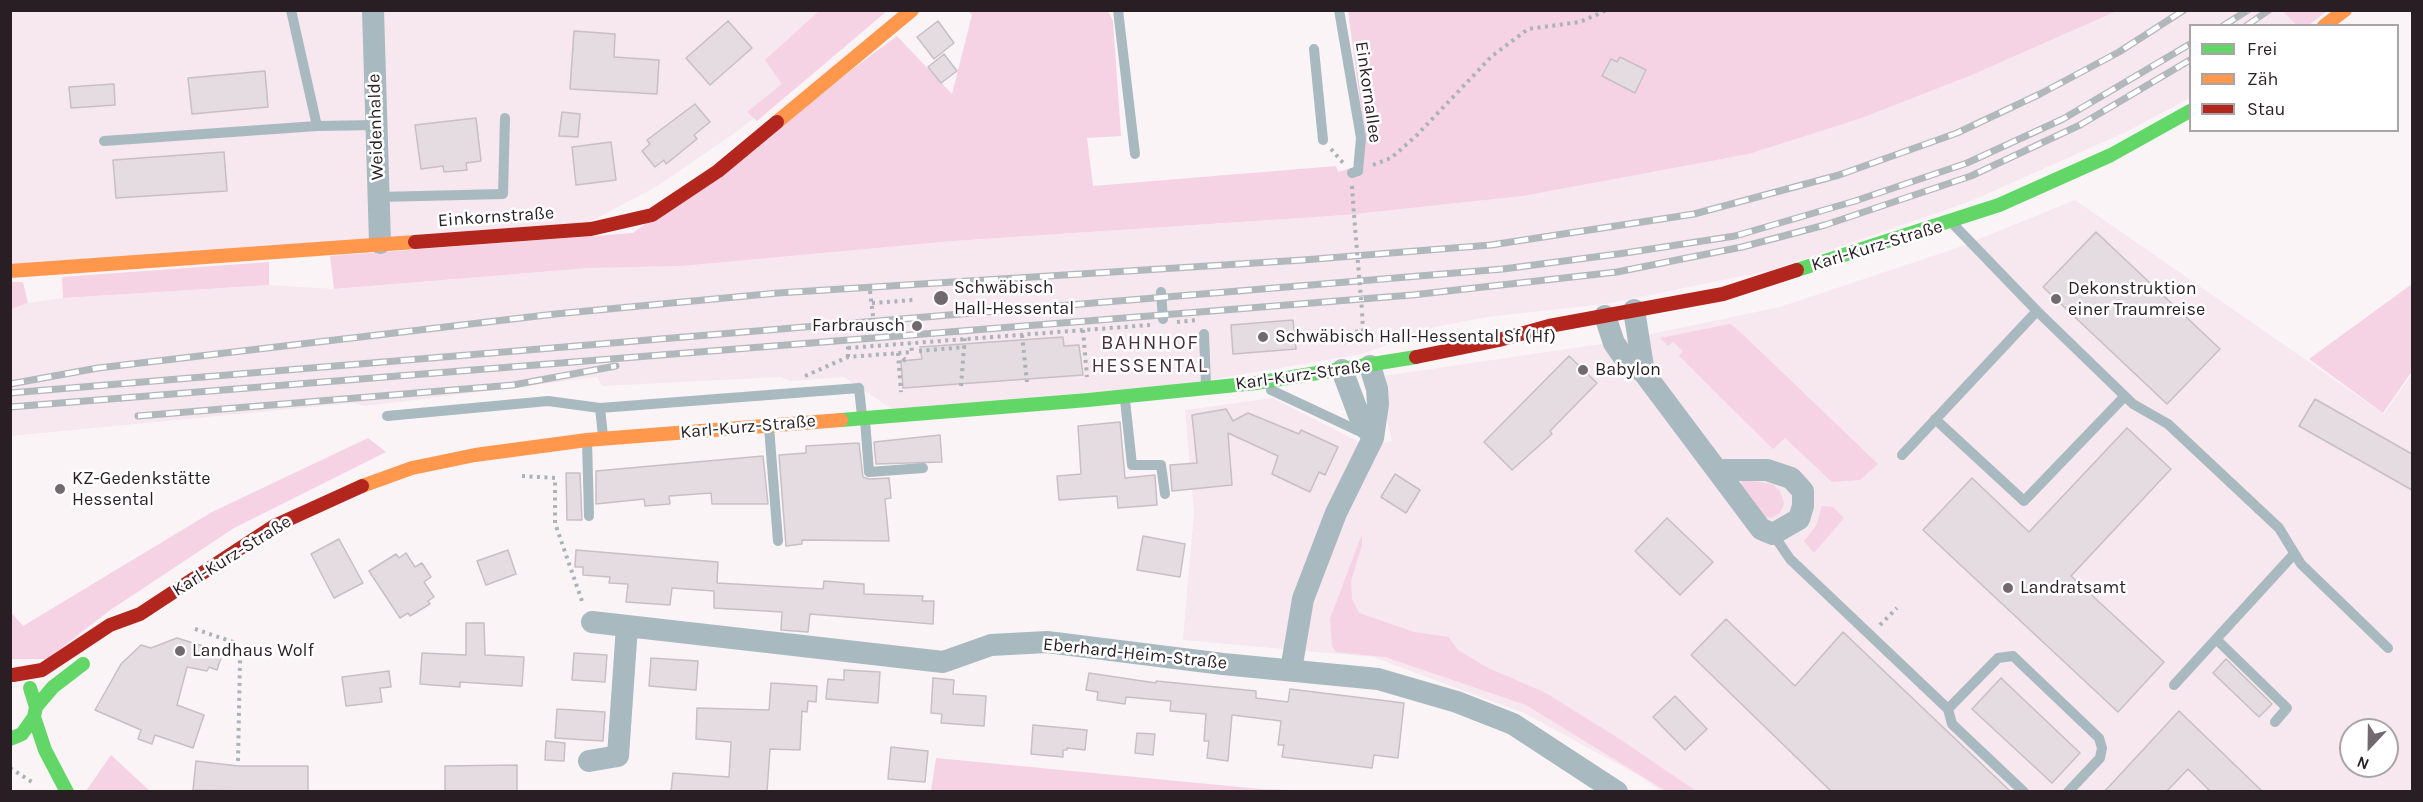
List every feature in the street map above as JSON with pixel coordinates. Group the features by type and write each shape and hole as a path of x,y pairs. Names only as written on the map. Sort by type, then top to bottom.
{"main road":[{"name":"Einkornstraße","path":"10,271 380,243 591,230 652,215 718,171 912,10"},
{"path":"2327,24 2345,10"},
{"name":"Karl-Kurz-Straße","path":"12,675 42,670 110,625 140,614 274,526 351,490 412,468 586,440 1125,397 1256,383 1344,360 1370,366 1499,340 1549,326 1723,294 1999,205 2111,155 2189,112"},
{"name":"Karl-Kurz-Straße","path":"1501,325 1549,326"},
{"name":"Karl-Kurz-Straße","path":"1393,360 1429,338"},
{"name":"Karl-Kurz-Straße","path":"119,638 140,614"},
{"path":"10,739 22,734 53,687 91,659"},
{"path":"12,675 30,688 45,750 67,791"},
{"path":"38,768 67,791"}],"street":[{"name":"Weidenhalde","path":"373,10 380,243"},
{"path":"1634,310 1644,374"},
{"path":"1605,316 1614,343 1623,356 1644,374 1761,529 1773,534 1799,519 1803,506 1803,490 1791,478 1767,470 1717,470"},
{"path":"1344,360 1359,418 1373,438"},
{"path":"1291,670 1303,600 1336,513 1373,438 1377,396 1370,366"},
{"name":"Eberhard-Heim-Straße","path":"592,622 943,662 991,645 1047,642 1378,678 1457,702 1513,724 1617,792"},
{"path":"589,761 618,756 627,626"}],"lane":[{"path":"291,10 317,126"},
{"path":"1118,10 1136,154"},
{"name":"Einkornallee","path":"1339,10 1361,138 1355,172"},
{"path":"1314,49 1323,141"},
{"path":"378,197 503,194 505,118"},
{"path":"104,141 317,126 376,125"},
{"path":"1951,222 2037,311 2133,404 2168,424 2279,528 2301,564 2388,648"},
{"path":"1161,292 1163,321"},
{"path":"1902,455 2037,311"},
{"path":"1204,334 1207,388"},
{"path":"1256,383 1373,438"},
{"path":"387,416 548,401 600,408 859,388 869,472 923,468"},
{"path":"1935,419 2024,501 2125,396"},
{"path":"1125,397 1132,465 1161,465 1165,494"},
{"path":"600,408 603,439"},
{"path":"769,425 778,541"},
{"path":"586,440 589,516"},
{"path":"1773,534 1790,560 1948,709 1952,724 2024,792"},
{"path":"2174,685 2295,554"},
{"path":"2216,639 2287,708 2275,722"},
{"path":"1948,709 1998,658 2013,656 2099,738 2102,748 2100,758 2068,792"}],"path":[{"path":"1355,172 1391,158 1440,112 1492,56 1528,29 1580,22 1607,10"},
{"path":"1323,141 1355,172 1354,215 1363,331 1344,333 1344,360"},
{"path":"870,291 873,316"},
{"path":"872,303 914,300"},
{"path":"848,357 848,346 1022,335 1163,321 1203,320"},
{"path":"1083,330 1085,345"},
{"path":"1022,335 1027,380"},
{"path":"965,337 966,354"},
{"path":"911,343 912,352"},
{"path":"798,393 803,378 848,357 966,347"},
{"path":"904,352 906,360"},
{"path":"898,353 902,414"},
{"path":"518,450 520,476 555,478 555,523 575,586 592,622"},
{"path":"1891,614 1897,608"},
{"path":"195,629 233,642 240,658 238,761"},
{"path":"16,770 18,755"},
{"path":"10,768 28,778"}],"shaded area":[{"path":"11,11 885,11 743,127 659,185 573,231 11,271"},
{"path":"819,11 887,11 757,121 747,112 782,84 765,60"},
{"path":"968,11 1108,11 1113,21 1121,136 1087,138 1093,186 1336,166 1338,172 1361,165 1365,139 1348,11 2117,11 1972,75 1859,119 1749,154 1523,196 1346,215 953,241 682,266 589,268 334,289 330,256 633,233 897,36 952,94 972,15"},
{"path":"2117,11 2283,11 2295,24 2189,24 2189,99 2126,132 1971,201 1772,270 1605,304 1487,317 1435,327 1362,354 1179,385 892,409 844,377 790,381 781,377 602,386 597,377 366,406 353,403 11,436 11,309 28,303 63,298 269,285 334,289 589,268 682,266 953,241 1346,215 1523,196 1749,154 1859,119 1972,75"},
{"path":"2283,11 2327,11 2311,24 2295,24"},
{"path":"2075,200 2384,414 2412,374 2412,791 1661,791 1638,775 1524,713 1373,657 1183,640 1194,512 1185,410 1273,398 1367,446 1392,441 1376,377 1608,343 1780,307 1957,248"},
{"path":"269,262 269,285 63,298 62,277"},
{"path":"11,282 23,282 28,303 11,309"},
{"path":"2412,284 2412,371 2383,413 2309,359"},
{"path":"1730,324 1878,464 1860,480 1832,482 1785,438 1773,449 1679,356 1683,351 1673,342 1668,346 1660,338"},
{"path":"368,438 386,452 234,528 109,611 47,659 11,659 10,611 23,626 212,512"},
{"path":"1742,481 1772,484 1780,491 1784,503 1780,513 1772,518 1762,517 1739,487"},
{"path":"1822,506 1833,507 1844,518 1814,553 1804,541 1816,526"},
{"path":"1362,534 1362,545 1351,581 1352,599 1359,613 1414,632 1448,637 1458,650 1488,668 1544,692 1618,738 1696,791 1666,791 1526,705 1385,657 1336,652 1332,646 1330,619"},
{"path":"111,755 150,791 86,791"},
{"path":"936,758 1261,789 1324,791 931,791"}],"building":[{"path":"728,21 752,48 710,85 686,58"},
{"path":"938,21 954,43 934,59 917,37"},
{"path":"574,31 615,34 614,57 659,60 657,94 570,89"},
{"path":"944,54 957,71 941,83 928,67"},
{"path":"1620,57 1646,70 1635,93 1602,76 1611,59 1617,62"},
{"path":"265,71 268,107 192,114 188,78"},
{"path":"114,84 115,105 71,108 69,87"},
{"path":"695,104 710,122 694,135 697,139 666,164 664,160 655,167 642,151 650,144 647,140"},
{"path":"562,112 580,114 578,137 559,136"},
{"path":"476,118 481,161 466,163 467,170 444,172 443,166 421,169 415,125"},
{"path":"611,142 616,180 576,185 572,147"},
{"path":"224,152 227,191 116,198 113,160"},
{"path":"2096,232 2220,349 2167,404 2043,287"},
{"name":"Schwäbisch Hall-Hessental Sf (Hf)","path":"1293,320 1296,349 1233,354 1231,325"},
{"path":"1063,337 1064,346 1079,345 1083,375 903,388 901,361 922,359 920,347"},
{"path":"1569,356 1597,383 1550,431 1552,434 1512,470 1484,442"},
{"path":"2315,399 2412,454 2412,490 2299,426"},
{"path":"1226,409 1233,421 1248,413 1299,434 1301,430 1338,447 1325,475 1319,472 1310,492 1272,474 1278,456 1228,433 1232,485 1172,491 1170,465 1197,463 1192,415"},
{"path":"1120,422 1125,478 1155,475 1157,505 1118,508 1117,496 1059,500 1057,476 1081,474 1078,426"},
{"path":"2127,428 2171,469 2071,576 2164,662 2118,712 1923,530 1972,478 2029,532"},
{"path":"940,435 942,462 876,464 874,442"},
{"path":"859,443 863,477 889,478 891,498 885,499 889,541 802,540 802,544 786,546 779,455 806,453 806,446"},
{"path":"763,456 768,504 712,504 711,493 669,496 670,504 645,506 644,499 596,504 596,471"},
{"path":"566,473 580,473 582,520 567,520"},
{"path":"1395,474 1420,490 1406,513 1381,497"},
{"path":"1667,518 1713,562 1680,595 1635,551"},
{"path":"1143,536 1185,544 1180,577 1137,570"},
{"path":"339,539 363,583 334,598 311,554"},
{"path":"508,550 516,574 486,585 477,561"},
{"path":"576,550 718,562 717,583 823,589 824,581 864,584 864,594 923,596 922,601 934,601 933,624 810,614 808,632 781,630 782,612 714,608 714,591 672,588 670,605 626,602 628,584 609,583 610,577 583,575 583,567 575,567"},
{"path":"406,553 415,567 422,563 431,577 424,582 434,597 428,601 430,604 410,616 408,613 400,618 369,571 396,554 399,558"},
{"path":"1726,619 1795,686 1843,632 2011,792 1832,792 1691,655"},
{"path":"466,623 484,623 485,655 524,657 522,686 460,682 460,687 420,684 422,653 466,655"},
{"path":"177,638 223,652 217,670 209,667 207,671 187,667 177,705 204,715 193,748 155,735 152,744 138,739 141,730 95,710 121,664 141,645 151,648"},
{"path":"574,653 607,655 605,682 572,680"},
{"path":"651,658 698,661 696,690 649,686"},
{"path":"2226,659 2272,704 2259,717 2213,673"},
{"path":"844,670 880,672 878,703 826,699 828,679 844,680"},
{"path":"389,671 391,687 380,688 382,702 346,706 342,677"},
{"path":"1089,673 1156,683 1156,681 1256,691 1256,698 1288,702 1290,689 1404,703 1398,758 1374,755 1372,768 1282,757 1284,745 1278,745 1281,721 1232,715 1228,761 1207,758 1209,741 1204,741 1206,714 1170,711 1171,701 1126,697 1125,704 1097,700 1098,692 1086,690"},
{"path":"933,678 954,680 953,694 986,696 984,726 941,723 942,714 931,713"},
{"path":"2001,678 2080,753 2052,783 1972,709"},
{"path":"771,683 817,686 816,702 808,701 807,712 802,711 800,750 770,749 767,792 671,792 673,773 729,777 731,742 696,739 697,708 769,710"},
{"path":"1675,696 1707,729 1685,750 1653,717"},
{"path":"557,709 605,712 603,741 555,738"},
{"path":"2179,711 2263,792 2211,792 2188,769 2166,792 2104,792"},
{"path":"1033,725 1087,730 1085,750 1067,748 1063,750 1063,757 1031,754"},
{"path":"1137,733 1155,734 1153,755 1135,753"},
{"path":"546,741 565,743 564,761 545,760"},
{"path":"891,747 928,751 925,782 888,779"},
{"path":"196,761 238,766 308,766 308,792 193,790"},
{"path":"517,765 517,792 445,792 445,766"}],"railway":[{"path":"10,384 98,368 555,314 778,293 1303,260 1491,245 1694,214 1839,175 1957,133 2040,94 2119,52 2184,10"},
{"path":"2226,24 2248,10"},
{"path":"2249,24 2269,10"},
{"path":"10,393 1503,269 1735,236 1855,201 1967,163 2063,119 2189,45"},
{"path":"10,407 1412,295 1617,272 1742,247 1825,225 1971,176 2080,125 2189,61"},
{"path":"138,416 513,385 616,366"}],"traffic: fast":[{"path":"1797,270 1999,205 2111,155 2189,112"},
{"path":"841,420 1088,400 1256,383 1416,357"},
{"path":"36,707 53,687 83,664"},
{"path":"10,739 22,734 34,717 36,707 30,688"},
{"path":"34,717 45,750 67,792"}],"traffic: slow":[{"path":"777,122 912,10"},
{"path":"2327,24 2345,10"},
{"path":"10,271 415,242"},
{"path":"362,486 412,468 475,455 587,440 841,420"}],"traffic: jam":[{"path":"415,242 591,229 652,215 718,171 777,122"},
{"path":"1416,357 1499,340 1549,326 1723,294 1797,270"},
{"path":"13,675 42,670 110,625 140,614 274,526 362,486"}],"place":[{"name":"Schwäbisch Hall-Hessental","path":"941,298"},
{"name":"Dekonstruktion einer Traumreise","path":"2056,299"},
{"name":"Farbrausch","path":"917,326"},
{"name":"Schwäbisch Hall-Hessental Sf (Hf)","path":"1263,337"},
{"name":"Babylon","path":"1583,370"},
{"name":"KZ-Gedenkstätte Hessental","path":"60,489"},
{"name":"Landratsamt","path":"2008,588"},
{"name":"Landhaus Wolf","path":"180,651"}],"district":[{"name":"BAHNHOF HESSENTAL","path":"1150,354"}]}
